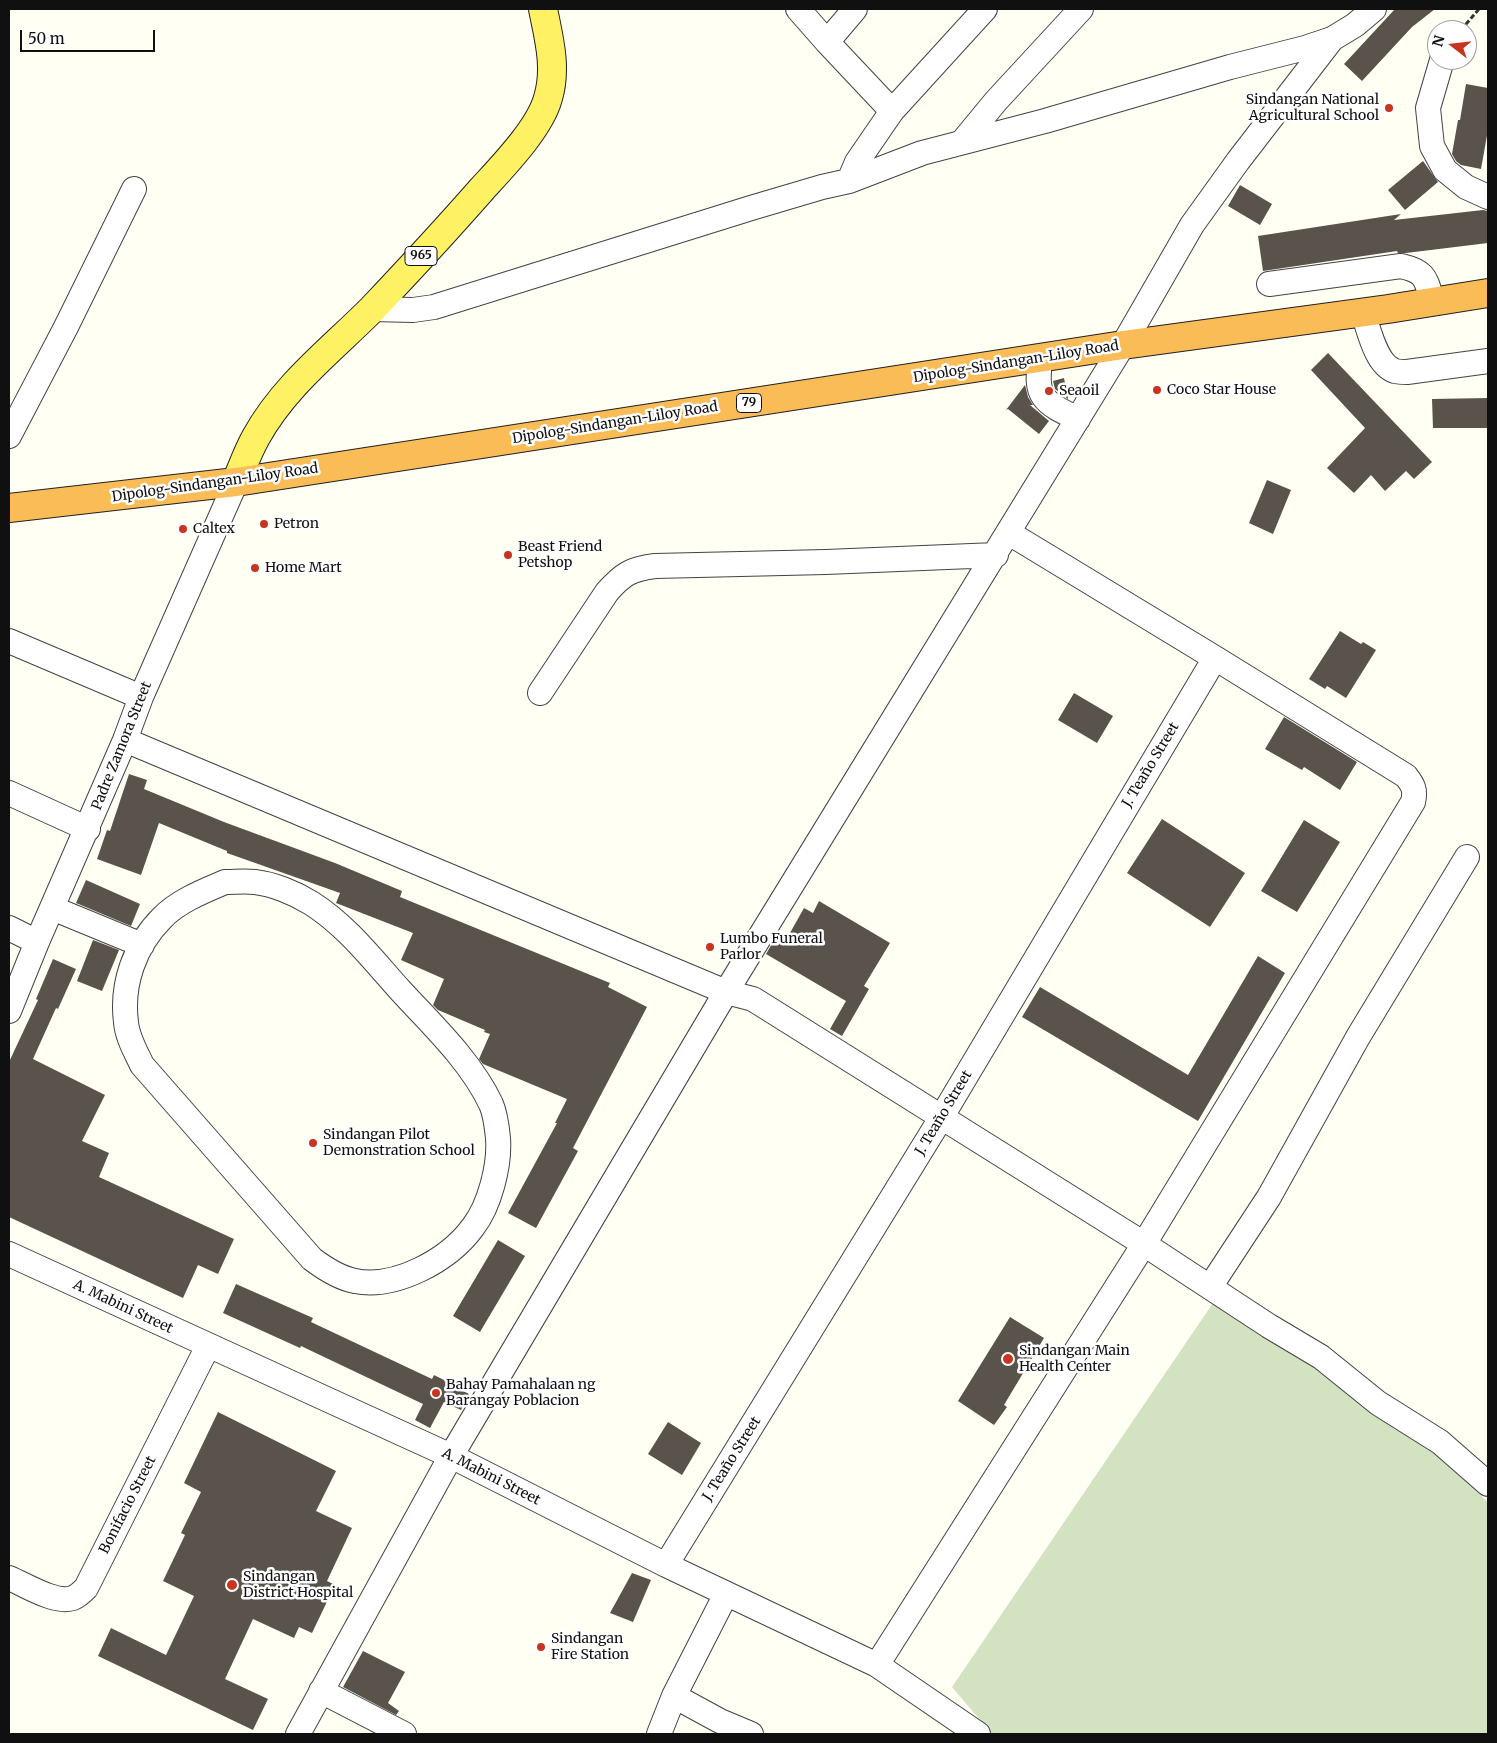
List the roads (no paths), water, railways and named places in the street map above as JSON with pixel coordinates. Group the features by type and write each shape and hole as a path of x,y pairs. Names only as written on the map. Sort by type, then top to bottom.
{"highway":[{"name":"Dipolog-Sindangan-Liloy Road","path":"9,508 236,482 1041,358 1363,313 1488,293"}],"main road":[{"name":"965","path":"236,482 255,438 287,393 311,366 371,309 502,167 538,120 548,100 552,81 553,58 543,9"}],"street":[{"path":"798,9 892,112"},
{"path":"827,42 855,9"},
{"path":"849,181 858,162 892,112 985,9"},
{"path":"963,141 996,100 1081,9"},
{"path":"371,309 413,310 434,307 768,202 849,181 922,153 1045,121 1212,72 1305,48 1332,39 1355,25 1374,9"},
{"path":"298,1734 451,1456 726,992 1123,346 1192,225 1238,161 1332,39"},
{"path":"1439,70 1428,108 1432,146 1445,170 1466,187 1488,197"},
{"path":"9,436 66,327 134,189"},
{"path":"1269,284 1401,266 1414,269 1424,276 1433,302"},
{"path":"1363,313 1380,357 1387,366 1396,372 1488,360"},
{"path":"1041,358 1037,376 1044,398 1057,409 1078,419"},
{"name":"Padre Zamora Street","path":"9,1011 37,942 88,829 141,697 236,482"},
{"path":"877,1665 1144,1244 1413,802 1415,794 1412,783 1406,776 1009,533"},
{"path":"540,693 606,592 619,578 639,568 996,555"},
{"path":"9,641 141,697"},
{"name":"J. Teaño Street","path":"666,1565 941,1118 1216,658"},
{"path":"125,740 726,992 753,999 1144,1244 1269,1326 1321,1357 1378,1402 1440,1442 1488,1484"},
{"path":"9,793 88,829"},
{"path":"1210,1287 1269,1197 1358,1037 1467,857"},
{"path":"225,882 256,882 290,892 311,903 343,926 462,1059 492,1106 498,1136 498,1162 484,1208 473,1227 454,1246 428,1266 404,1276 377,1282 354,1280 328,1270 312,1258 142,1065 126,1023 125,999 129,971 142,945 162,917 193,896 225,882"},
{"path":"52,908 142,945"},
{"path":"9,928 37,942"},
{"name":"A. Mabini Street","path":"9,1254 451,1456 666,1565 877,1665 970,1728"},
{"name":"Bonifacio Street","path":"9,1578 52,1597 65,1600 75,1598 86,1588 208,1346"},
{"path":"660,1734 674,1696 726,1594"},
{"path":"321,1691 404,1734"},
{"path":"674,1696 720,1721 751,1734"}],"place":[{"name":"Sindangan National Agricultural School","path":"1389,108"},
{"name":"Coco Star House","path":"1157,390"},
{"name":"Seaoil","path":"1049,391"},
{"name":"Petron","path":"264,524"},
{"name":"Caltex","path":"183,529"},
{"name":"Beast Friend Petshop","path":"508,555"},
{"name":"Home Mart","path":"255,568"},
{"name":"Lumbo Funeral Parlor","path":"710,947"},
{"name":"Sindangan Pilot Demonstration School","path":"313,1143"},
{"name":"Sindangan Main Health Center","path":"1008,1359"},
{"name":"Bahay Pamahalaan ng Barangay Poblacion","path":"436,1393"},
{"name":"Sindangan District Hospital","path":"232,1585"},
{"name":"Sindangan Fire Station","path":"541,1647"}]}
